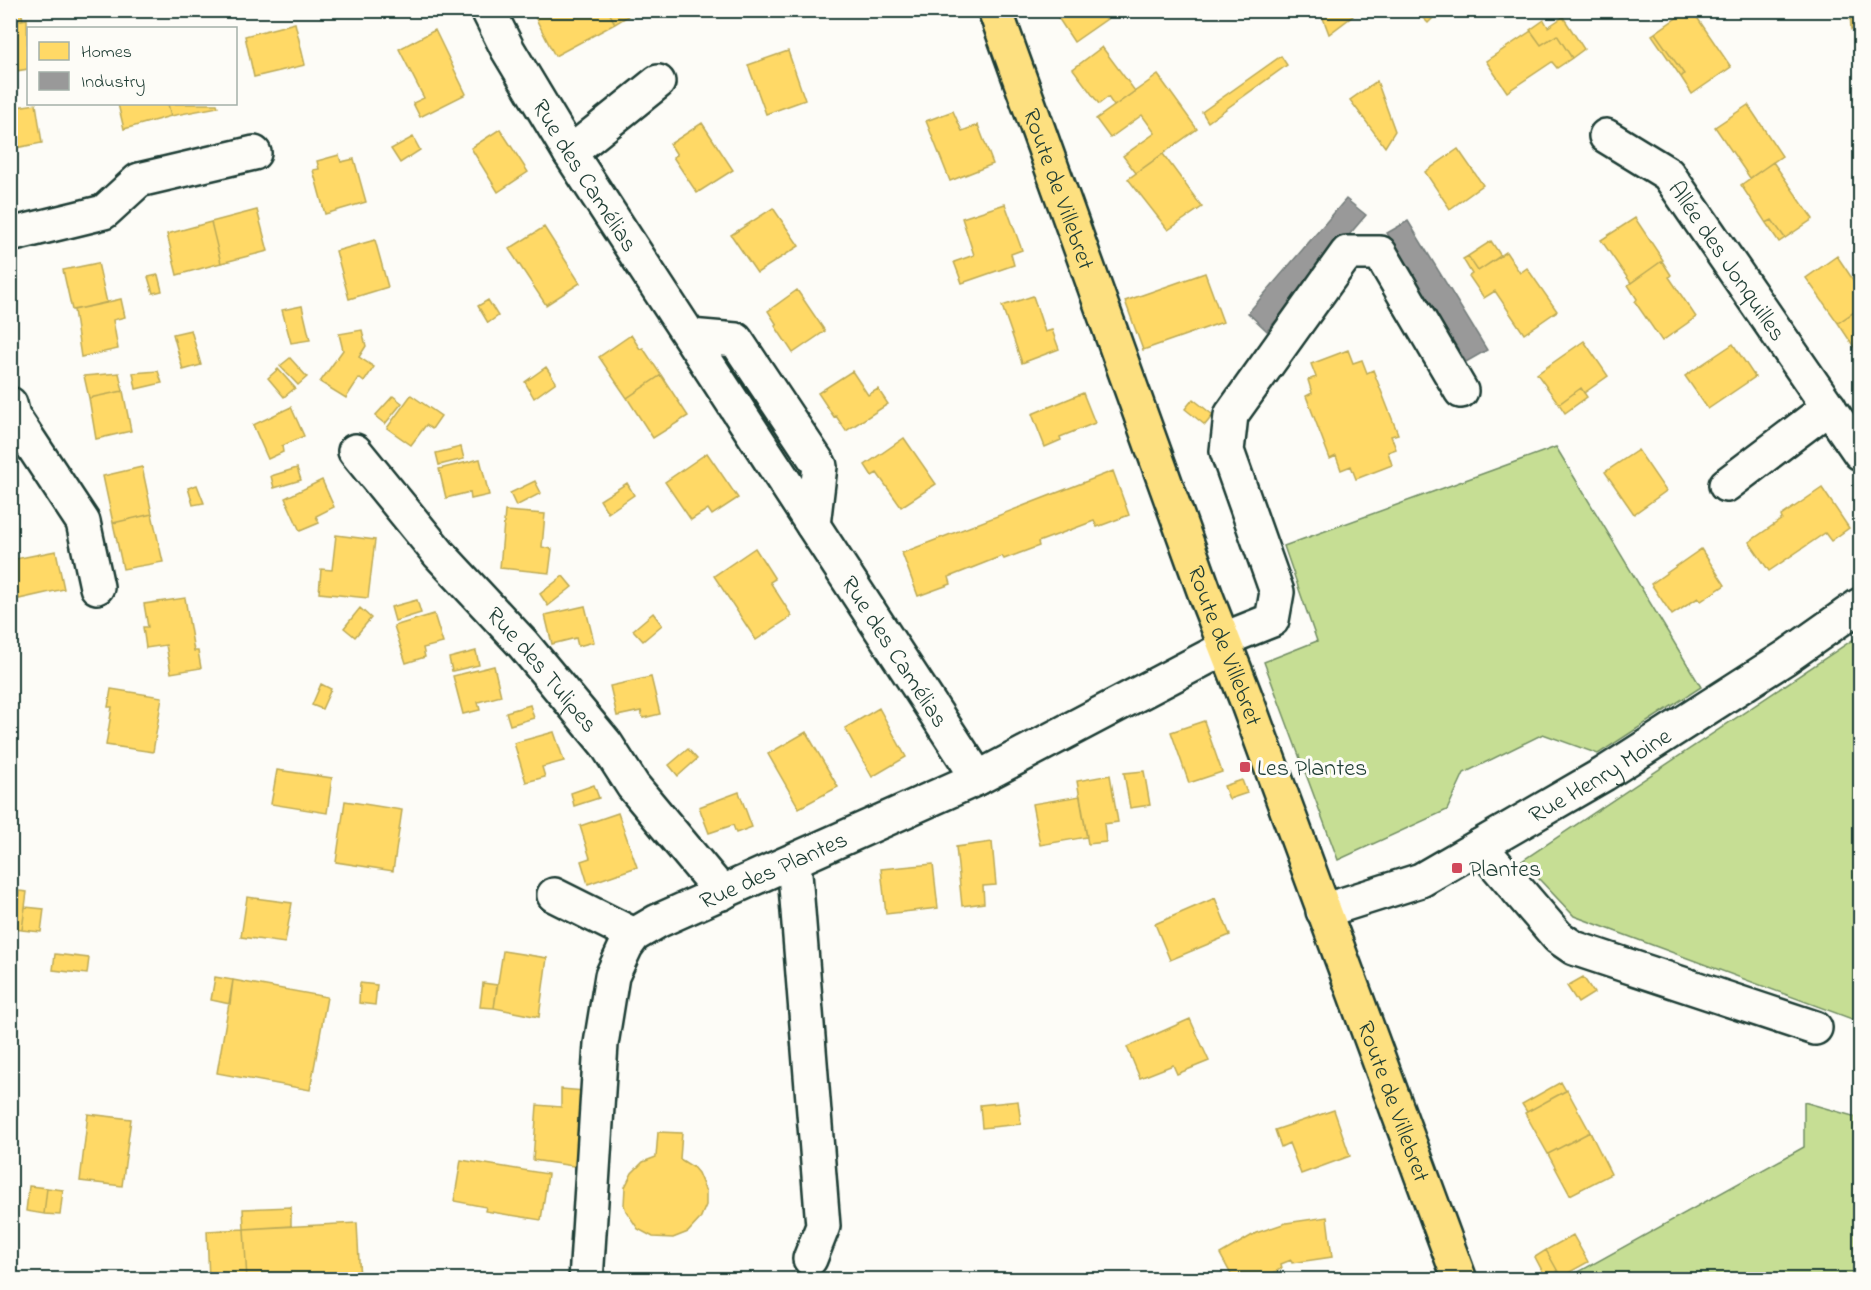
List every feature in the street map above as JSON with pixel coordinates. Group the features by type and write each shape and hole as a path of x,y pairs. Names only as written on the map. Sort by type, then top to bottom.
{"main road":[{"name":"Route de Villebret","path":"995,10 1224,644 1460,1280"}],"street":[{"name":"Rue des Camélias","path":"488,10 508,50 570,153 978,778"},
{"path":"570,153 658,82"},
{"name":"Allée des Jonquilles","path":"1606,136 1668,174 1860,453"},
{"path":"10,235 104,212 139,180 254,153"},
{"name":"Rue des Plantes","path":"634,935 658,921 978,778 1272,620 1277,592 1227,451 1231,415 1347,253 1380,254 1461,391"},
{"path":"10,404 13,416 83,522 97,587"},
{"path":"1726,485 1829,407"},
{"name":"Rue des Tulipes","path":"355,451 440,554 523,644 606,744 633,786 722,893"},
{"name":"Rue Henry Moine","path":"1323,911 1421,880 1604,774 1785,658 1860,605"},
{"path":"1480,846 1558,937 1574,948 1815,1028"},
{"path":"794,861 823,1226 810,1259"},
{"path":"554,895 634,935 626,946 612,976 601,1044 586,1280"}],"green space":[{"path":"1556,447 1701,687 1598,754 1543,734 1464,773 1447,810 1338,860 1264,662 1317,641 1284,546"},
{"path":"1860,635 1860,1022 1574,916 1522,861"},
{"path":"1804,1102 1860,1118 1860,1279 1566,1279 1804,1147"}],"building: Homes":[{"path":"10,10 21,10 23,20 10,22"},
{"path":"538,10 608,10 615,24 555,56 533,13"},
{"path":"608,10 625,10 628,16 615,24"},
{"path":"800,10 823,10 803,18"},
{"path":"1053,10 1102,10 1107,19 1074,42"},
{"path":"1320,10 1351,10 1353,16 1329,34"},
{"path":"1415,10 1441,10 1428,23"},
{"path":"1688,10 1692,10 1731,67 1692,94 1681,77 1684,74 1655,33"},
{"path":"1850,10 1860,10 1860,29 1851,30"},
{"path":"1563,17 1584,49 1572,58 1557,35 1541,45 1530,30 1544,20 1548,27"},
{"path":"27,19 27,69 10,72 10,22"},
{"path":"295,23 305,65 254,77 245,36"},
{"path":"435,30 466,94 420,117 413,103 424,98 399,49"},
{"path":"1531,31 1541,45 1557,35 1572,58 1557,68 1552,62 1507,92 1486,61"},
{"path":"1655,33 1684,74 1681,77 1652,35"},
{"path":"1102,47 1135,91 1114,106 1108,97 1099,104 1073,69"},
{"path":"788,51 805,100 766,114 748,65"},
{"path":"1281,56 1287,65 1208,122 1202,112"},
{"path":"1158,75 1197,129 1136,173 1123,156 1155,133 1142,115 1110,138 1096,119"},
{"path":"1377,81 1395,131 1385,147 1350,100"},
{"path":"36,105 42,143 10,149 10,108"},
{"path":"118,105 168,105 171,116 124,129"},
{"path":"168,105 217,105 218,107 171,116"},
{"path":"1748,105 1782,156 1750,178 1715,127"},
{"path":"953,111 962,131 978,125 993,164 950,181 926,121"},
{"path":"702,123 733,170 697,193 673,157 677,155 670,144"},
{"path":"500,129 528,172 498,192 471,148"},
{"path":"413,137 420,150 400,163 391,149"},
{"path":"1458,149 1483,185 1450,209 1425,172"},
{"path":"1163,154 1202,207 1168,230 1128,179"},
{"path":"339,155 341,162 354,159 366,202 325,214 313,170 319,169 317,161"},
{"path":"1773,162 1813,219 1785,238 1772,220 1766,223 1741,185"},
{"path":"1005,204 1022,250 1011,254 1014,265 962,283 954,262 974,255 962,218"},
{"path":"773,208 799,246 757,273 731,235"},
{"path":"257,210 268,251 221,263 211,222"},
{"path":"1635,218 1663,260 1631,283 1601,240"},
{"path":"1772,220 1785,238 1779,242 1766,223"},
{"path":"211,222 221,263 177,275 167,234"},
{"path":"544,227 580,283 546,305 509,249"},
{"path":"375,240 388,287 349,299 336,251"},
{"path":"1491,241 1501,256 1478,271 1468,256"},
{"path":"1506,252 1520,273 1527,268 1557,311 1524,334 1495,291 1484,298 1469,276 1472,274 1463,259 1468,256 1478,271"},
{"path":"1837,256 1860,290 1860,308 1838,323 1806,278"},
{"path":"1662,261 1671,275 1669,277 1696,317 1662,341 1635,302 1637,299 1628,285"},
{"path":"98,263 107,303 72,310 63,270"},
{"path":"1205,273 1223,322 1143,350 1125,301"},
{"path":"158,275 162,291 153,293 148,277"},
{"path":"797,290 825,331 793,353 768,311"},
{"path":"1033,296 1045,332 1052,330 1059,349 1022,363 1002,306"},
{"path":"121,299 125,317 113,320 118,349 81,357 74,310"},
{"path":"488,300 498,316 488,323 478,306"},
{"path":"302,306 310,340 291,343 282,310"},
{"path":"1860,308 1860,344 1854,347 1838,323"},
{"path":"191,330 201,365 183,370 173,334"},
{"path":"362,330 366,346 359,357 374,367 364,382 359,378 346,398 320,382 343,350 339,334"},
{"path":"631,335 661,375 627,398 599,357"},
{"path":"1584,341 1608,376 1584,393 1581,388 1559,404 1537,374"},
{"path":"1733,344 1755,377 1708,409 1685,376"},
{"path":"1348,350 1353,363 1362,360 1367,373 1373,370 1398,434 1391,436 1396,449 1388,452 1392,465 1356,479 1351,466 1341,470 1336,456 1330,459 1306,396 1312,393 1308,380 1316,377 1311,364"},
{"path":"290,358 307,377 298,385 280,366"},
{"path":"546,367 556,382 534,398 525,382"},
{"path":"278,369 295,388 284,397 268,378"},
{"path":"158,371 162,383 136,389 133,373"},
{"path":"852,371 868,395 878,389 888,404 846,431 818,393"},
{"path":"119,373 123,391 89,398 84,376"},
{"path":"661,375 688,416 653,438 627,398"},
{"path":"1581,388 1587,397 1565,413 1559,404"},
{"path":"123,391 131,431 96,439 89,398"},
{"path":"1083,393 1095,423 1060,437 1061,440 1045,447 1032,414"},
{"path":"411,395 441,416 432,429 426,425 411,445 387,428"},
{"path":"393,396 402,403 385,424 375,416"},
{"path":"1193,399 1213,415 1205,425 1185,409"},
{"path":"291,407 304,436 282,446 283,452 268,459 253,425"},
{"path":"904,438 936,484 901,507 877,473 872,476 865,465"},
{"path":"461,447 464,459 439,465 436,453"},
{"path":"1638,450 1666,491 1634,514 1605,472"},
{"path":"707,453 738,498 712,515 708,509 691,520 665,482"},
{"path":"480,459 489,495 471,499 470,492 446,498 439,469"},
{"path":"142,467 152,514 113,523 103,476"},
{"path":"297,468 301,480 274,488 271,476"},
{"path":"1113,471 1129,515 1097,527 1094,521 1038,542 1039,546 1004,559 1002,556 949,577 951,584 918,596 902,553"},
{"path":"322,480 334,507 316,516 319,523 300,531 285,498"},
{"path":"535,481 541,493 516,506 510,493"},
{"path":"627,483 634,495 608,513 600,500"},
{"path":"197,485 204,503 193,505 188,488"},
{"path":"1822,488 1849,528 1831,541 1825,533 1769,571 1749,542 1782,519 1781,516"},
{"path":"505,511 545,514 542,547 552,549 549,573 500,568"},
{"path":"152,514 163,562 123,569 113,523"},
{"path":"336,535 375,540 368,598 319,593 321,569 332,570"},
{"path":"755,548 775,579 770,582 792,616 756,640 714,576"},
{"path":"1701,549 1725,585 1701,601 1698,598 1672,615 1651,584"},
{"path":"56,551 64,589 19,599 10,560"},
{"path":"563,576 572,587 548,606 540,594"},
{"path":"185,598 194,651 198,651 201,668 171,673 166,645 146,648 143,627 148,627 144,604"},
{"path":"417,600 421,613 395,621 391,607"},
{"path":"585,606 594,642 578,646 576,638 552,644 545,615"},
{"path":"360,608 371,618 355,637 344,628"},
{"path":"653,613 662,625 643,641 633,630"},
{"path":"434,614 443,643 423,648 425,657 406,663 394,626"},
{"path":"476,651 479,665 452,671 449,658"},
{"path":"494,666 501,696 478,702 480,710 463,714 453,676"},
{"path":"651,677 660,714 643,718 641,711 617,716 610,686"},
{"path":"321,684 331,689 322,709 312,705"},
{"path":"111,689 162,697 153,752 106,745 112,707 108,707"},
{"path":"530,705 534,718 510,725 506,712"},
{"path":"879,708 906,757 872,777 845,728"},
{"path":"1204,721 1222,772 1189,783 1171,732"},
{"path":"554,732 564,761 542,767 545,777 526,782 514,743"},
{"path":"806,732 838,787 799,808 768,754"},
{"path":"688,749 697,759 678,776 669,765"},
{"path":"277,770 332,778 327,813 271,804"},
{"path":"1144,771 1150,805 1130,808 1124,773"},
{"path":"1110,775 1118,822 1104,824 1106,842 1088,844 1077,781"},
{"path":"1242,780 1247,793 1229,799 1224,786"},
{"path":"594,785 599,798 574,806 571,793"},
{"path":"739,792 752,827 736,833 733,825 709,833 699,807"},
{"path":"1080,796 1087,837 1040,845 1032,804"},
{"path":"345,801 402,810 393,871 336,862"},
{"path":"618,813 637,867 588,884 581,861 590,858 580,826"},
{"path":"992,842 996,885 983,886 984,903 962,906 956,847"},
{"path":"933,864 938,908 886,914 881,869"},
{"path":"19,891 27,892 22,930 14,929"},
{"path":"247,897 292,903 285,943 241,937"},
{"path":"1215,898 1230,935 1170,960 1155,924"},
{"path":"25,907 44,909 41,932 22,930"},
{"path":"503,951 547,958 539,1017 494,1008"},
{"path":"55,954 89,958 87,974 53,970"},
{"path":"215,977 233,980 230,1004 211,1000"},
{"path":"1583,977 1594,993 1578,1003 1567,986"},
{"path":"233,980 327,997 310,1090 217,1073"},
{"path":"360,983 377,985 375,1005 359,1003"},
{"path":"483,983 497,985 494,1008 480,1007"},
{"path":"1190,1019 1209,1061 1177,1074 1173,1065 1140,1078 1127,1047"},
{"path":"1561,1082 1566,1091 1527,1112 1522,1104"},
{"path":"561,1089 585,1091 580,1167 533,1160 537,1105 561,1107"},
{"path":"1567,1090 1590,1132 1548,1154 1525,1113"},
{"path":"1018,1101 1021,1124 982,1128 980,1105"},
{"path":"1334,1110 1350,1156 1301,1174 1289,1143 1281,1147 1275,1130"},
{"path":"88,1114 131,1119 122,1186 80,1181"},
{"path":"658,1132 682,1133 680,1159 698,1173 706,1192 706,1205 700,1219 688,1232 673,1238 653,1237 638,1229 624,1205 625,1187 632,1173 643,1162 656,1157"},
{"path":"1590,1132 1611,1174 1570,1195 1548,1154"},
{"path":"461,1160 548,1174 541,1220 485,1211 486,1207 454,1201"},
{"path":"29,1186 47,1188 44,1214 26,1211"},
{"path":"47,1188 63,1190 60,1215 44,1214"},
{"path":"291,1207 291,1226 244,1229 243,1209"},
{"path":"1327,1217 1332,1257 1292,1263 1291,1260 1281,1264 1282,1268 1261,1280 1234,1280 1220,1254 1256,1233 1286,1223"},
{"path":"357,1223 360,1280 247,1280 244,1229"},
{"path":"244,1229 247,1280 209,1280 207,1231"},
{"path":"1573,1235 1588,1262 1561,1277 1546,1250"},
{"path":"1546,1250 1561,1277 1557,1280 1547,1280 1535,1257"}],"building: Industry":[{"path":"1346,199 1366,215 1267,331 1248,313"},
{"path":"1408,221 1487,350 1466,362 1387,233"}],"place":[{"name":"Les Plantes","path":"1245,767"},
{"name":"Plantes","path":"1457,868"}]}
